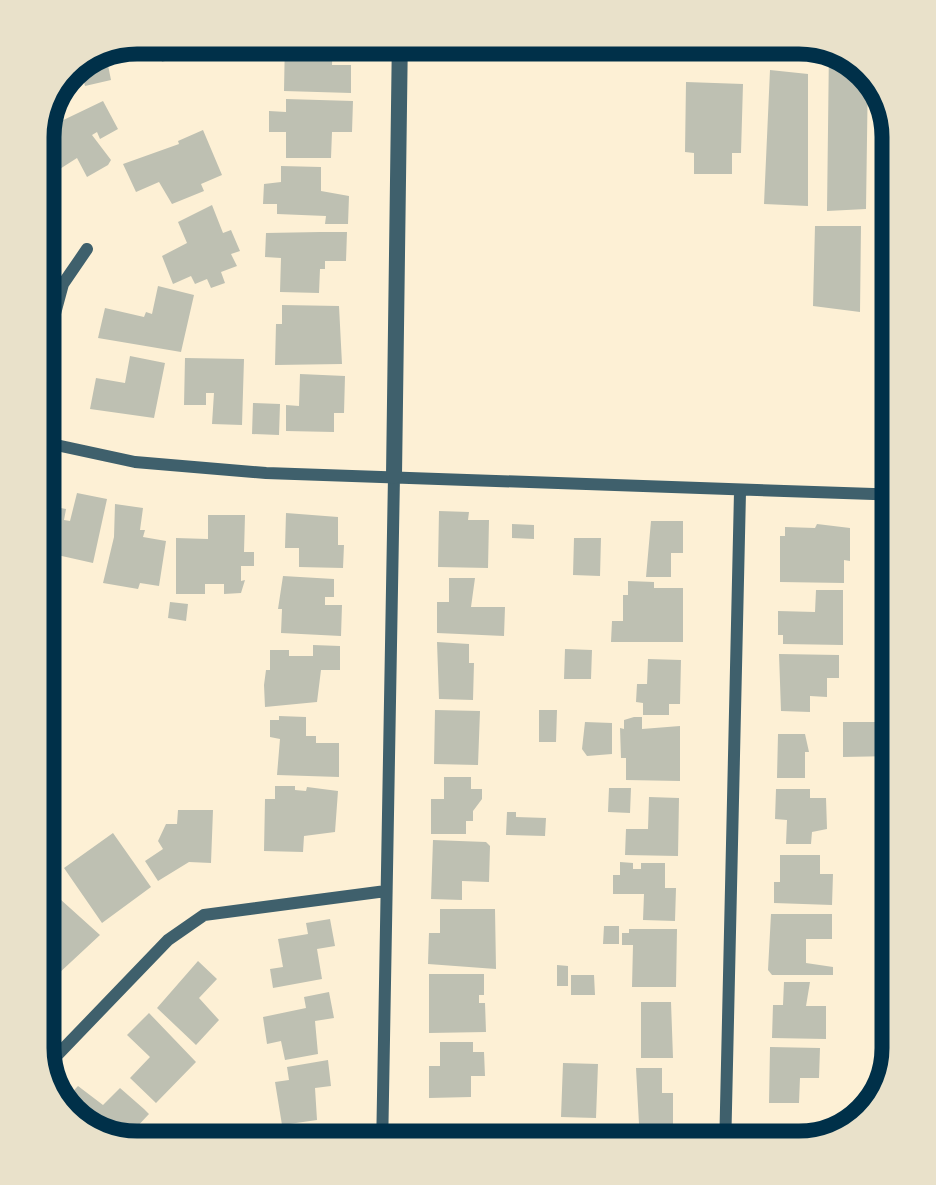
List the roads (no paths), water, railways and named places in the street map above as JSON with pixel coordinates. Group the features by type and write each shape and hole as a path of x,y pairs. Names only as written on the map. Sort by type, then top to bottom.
{"street":[{"path":"382,1131 400,55"},
{"path":"54,317 63,284 87,249"},
{"path":"54,445 135,462 266,473 882,495"},
{"path":"725,1131 740,492"},
{"path":"55,1057 168,940 204,915 386,891"}]}
